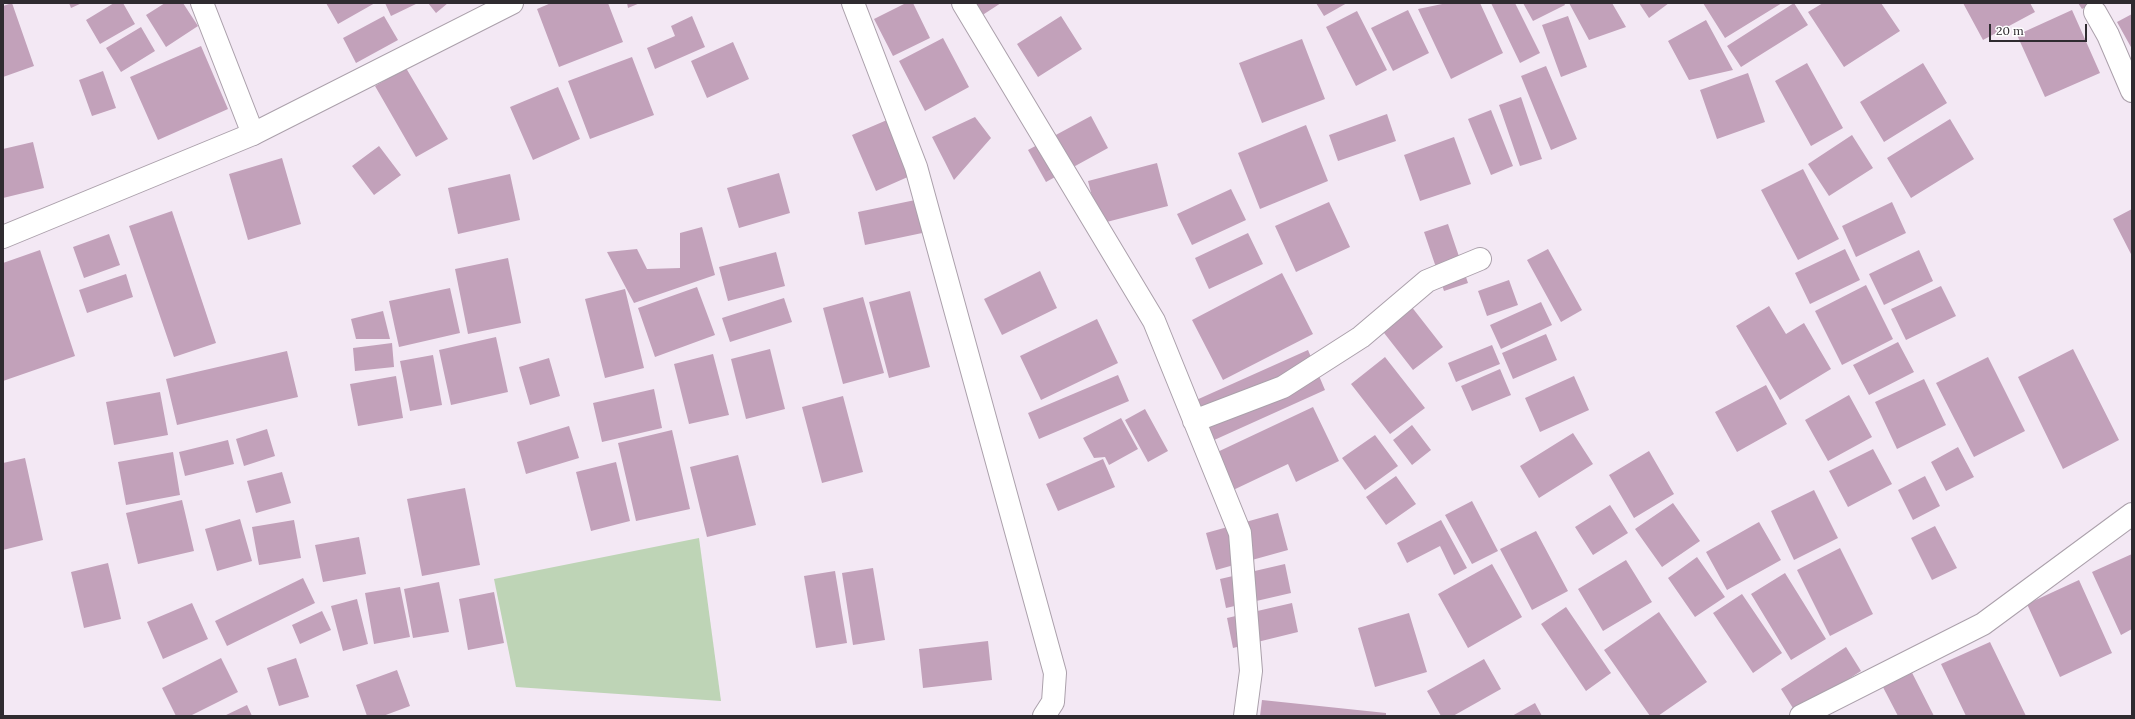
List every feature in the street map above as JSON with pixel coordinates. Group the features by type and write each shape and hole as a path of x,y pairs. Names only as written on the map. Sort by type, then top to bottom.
{"street":[{"path":"202,3 254,134"},
{"path":"3,237 254,134 512,3"},
{"path":"853,3 916,167 1055,673 1053,702 1044,716"},
{"path":"963,3 1154,321 1240,533 1251,671 1245,716"},
{"path":"2095,12 2108,35 2132,91"},
{"path":"1194,421 1283,386 1361,337 1427,281 1480,259"},
{"path":"1801,716 1983,624 2132,514"}],"green space":[{"path":"699,538 721,701 516,687 494,579"}],"building":[{"path":"12,3 34,66 3,77 3,6"},
{"path":"69,3 82,3 71,8"},
{"path":"114,3 123,3 135,24 100,44 86,20"},
{"path":"165,3 183,3 198,26 166,47 146,15"},
{"path":"326,3 375,3 338,24"},
{"path":"385,3 418,3 391,16"},
{"path":"428,3 448,3 436,13"},
{"path":"551,3 608,3 623,42 559,67 537,9"},
{"path":"627,3 640,3 628,8"},
{"path":"906,3 913,3 930,38 893,56 874,19"},
{"path":"973,3 1001,3 981,16"},
{"path":"1316,3 1347,3 1324,16"},
{"path":"1447,3 1480,3 1503,53 1451,79 1418,9"},
{"path":"1491,3 1515,3 1540,53 1520,63"},
{"path":"1523,3 1564,3 1565,5 1533,21"},
{"path":"1569,3 1612,3 1626,27 1589,40"},
{"path":"1639,3 1669,3 1649,18"},
{"path":"1703,3 1782,3 1725,38"},
{"path":"1794,3 1808,25 1741,67 1727,46"},
{"path":"1823,3 1881,3 1900,31 1844,67 1808,12"},
{"path":"1963,3 2030,3 2035,12 1983,40"},
{"path":"2078,3 2092,3 2082,9"},
{"path":"1408,10 1429,53 1393,71 1371,28"},
{"path":"2072,10 2100,73 2045,97 2017,35"},
{"path":"1357,11 1387,70 1356,86 1326,27"},
{"path":"2132,14 2132,49 2117,22"},
{"path":"384,16 398,40 356,63 343,38"},
{"path":"692,16 705,47 655,69 647,48 675,36 671,26"},
{"path":"1061,16 1082,49 1038,77 1017,44"},
{"path":"1568,16 1587,67 1561,77 1542,25"},
{"path":"1706,20 1733,70 1689,80 1668,41"},
{"path":"141,27 155,51 121,72 106,48"},
{"path":"943,38 969,87 925,111 899,61"},
{"path":"1302,39 1325,99 1262,123 1239,63"},
{"path":"733,42 749,79 707,98 691,61"},
{"path":"201,46 228,109 158,140 130,77"},
{"path":"632,57 654,115 590,139 568,81"},
{"path":"1807,63 1843,128 1811,146 1775,81"},
{"path":"1923,63 1947,103 1884,142 1860,102"},
{"path":"1546,66 1577,139 1551,150 1521,76"},
{"path":"406,68 448,139 416,157 375,86"},
{"path":"103,71 116,108 92,116 79,80"},
{"path":"1748,73 1765,122 1717,139 1700,90"},
{"path":"558,87 580,139 533,160 510,107"},
{"path":"1521,97 1542,159 1520,166 1499,105"},
{"path":"1491,110 1513,166 1491,175 1468,119"},
{"path":"1387,114 1396,141 1338,161 1329,135"},
{"path":"1091,116 1108,148 1046,182 1028,150"},
{"path":"975,117 991,138 954,180 932,137"},
{"path":"1950,119 1974,159 1911,198 1887,158"},
{"path":"887,120 910,176 876,191 852,135"},
{"path":"1306,125 1328,181 1260,209 1238,153"},
{"path":"1852,135 1873,168 1829,196 1808,164"},
{"path":"1454,137 1471,184 1420,201 1404,155"},
{"path":"33,142 44,188 3,198 3,149"},
{"path":"379,146 401,175 374,195 352,166"},
{"path":"282,158 301,224 248,240 229,174"},
{"path":"1157,163 1168,206 1099,224 1088,181"},
{"path":"1803,169 1839,239 1798,260 1761,190"},
{"path":"779,173 790,213 739,228 727,188"},
{"path":"510,174 520,220 458,234 448,188"},
{"path":"1231,189 1246,220 1192,245 1177,214"},
{"path":"920,199 927,232 865,245 858,212"},
{"path":"1329,202 1350,247 1296,272 1275,226"},
{"path":"1892,202 1906,233 1856,257 1842,226"},
{"path":"2132,209 2132,256 2113,219"},
{"path":"172,211 216,343 174,357 129,226"},
{"path":"1448,224 1468,283 1444,291 1424,232"},
{"path":"702,227 715,275 634,303 607,252 637,249 647,269 680,268 680,233"},
{"path":"1248,233 1263,264 1209,289 1195,258"},
{"path":"109,234 120,265 84,278 73,247"},
{"path":"1548,249 1582,310 1561,322 1527,260"},
{"path":"1845,249 1860,280 1810,304 1795,273"},
{"path":"40,250 75,356 3,381 3,263"},
{"path":"1919,250 1933,281 1884,305 1869,274"},
{"path":"776,252 785,286 728,301 719,267"},
{"path":"508,258 521,323 468,334 455,269"},
{"path":"1040,271 1057,308 1002,335 984,299"},
{"path":"1282,273 1313,334 1223,380 1192,320"},
{"path":"126,274 133,297 87,313 79,290"},
{"path":"1509,280 1518,305 1487,316 1478,291"},
{"path":"1866,285 1893,339 1842,365 1815,311"},
{"path":"1941,286 1956,316 1906,340 1891,309"},
{"path":"697,287 715,335 655,357 638,308"},
{"path":"450,288 460,333 399,347 389,301"},
{"path":"625,289 644,368 605,378 585,299"},
{"path":"910,291 930,367 889,378 869,302"},
{"path":"863,297 884,373 843,384 823,308"},
{"path":"784,298 792,322 730,342 722,318"},
{"path":"1541,302 1552,325 1501,349 1490,325"},
{"path":"1411,306 1443,347 1413,370 1381,329"},
{"path":"1769,306 1786,334 1804,323 1831,369 1780,400 1736,326"},
{"path":"383,311 390,339 356,339 351,319"},
{"path":"1097,319 1118,363 1041,400 1020,356"},
{"path":"1546,334 1557,360 1513,379 1502,353"},
{"path":"496,337 508,392 451,405 439,350"},
{"path":"1898,342 1914,372 1869,395 1853,365"},
{"path":"392,343 394,367 355,371 353,348"},
{"path":"1492,345 1500,364 1456,382 1448,363"},
{"path":"770,349 785,409 746,419 731,359"},
{"path":"2073,349 2119,440 2063,469 2018,377"},
{"path":"1308,350 1325,390 1212,441 1194,401"},
{"path":"287,351 298,397 177,425 166,379"},
{"path":"713,354 729,415 689,424 674,364"},
{"path":"433,355 442,405 410,411 400,361"},
{"path":"1385,357 1425,408 1390,434 1351,384"},
{"path":"1988,357 2025,431 1974,457 1936,383"},
{"path":"549,358 560,396 530,405 519,367"},
{"path":"1500,369 1511,395 1472,411 1461,386"},
{"path":"1118,375 1129,401 1039,439 1028,413"},
{"path":"396,376 403,418 358,426 350,384"},
{"path":"1574,376 1589,410 1540,432 1525,398"},
{"path":"1924,379 1946,425 1897,449 1875,402"},
{"path":"1766,385 1787,424 1737,452 1715,412"},
{"path":"654,389 662,428 602,442 593,403"},
{"path":"160,392 168,435 114,445 106,402"},
{"path":"1849,395 1872,437 1828,461 1805,420"},
{"path":"843,396 863,472 822,483 802,407"},
{"path":"1313,407 1339,461 1296,482 1288,464 1229,492 1211,455"},
{"path":"1145,409 1168,451 1148,462 1125,420"},
{"path":"1121,418 1138,449 1109,465 1105,457 1094,458 1083,438"},
{"path":"1412,425 1431,450 1412,465 1393,440"},
{"path":"569,426 579,458 526,474 517,442"},
{"path":"267,429 275,456 244,466 236,439"},
{"path":"672,430 690,509 636,521 618,443"},
{"path":"1573,433 1593,464 1539,498 1520,466"},
{"path":"1375,435 1398,466 1365,490 1342,458"},
{"path":"228,440 234,464 185,476 179,452"},
{"path":"1958,447 1974,477 1946,491 1931,462"},
{"path":"1873,449 1892,484 1848,507 1829,471"},
{"path":"1649,451 1674,494 1634,518 1609,475"},
{"path":"173,452 180,495 126,505 118,462"},
{"path":"738,455 756,525 707,537 690,467"},
{"path":"25,458 43,540 3,550 3,463"},
{"path":"1103,459 1115,487 1058,511 1046,484"},
{"path":"616,462 630,521 591,531 576,472"},
{"path":"282,472 291,503 256,513 247,481"},
{"path":"1396,476 1416,504 1386,525 1366,497"},
{"path":"1925,476 1940,506 1913,520 1898,490"},
{"path":"465,488 480,565 422,576 407,499"},
{"path":"1814,490 1838,538 1794,560 1771,511"},
{"path":"182,500 194,551 138,564 126,513"},
{"path":"1472,501 1498,551 1472,564 1445,515"},
{"path":"1673,503 1700,541 1662,567 1635,529"},
{"path":"1610,505 1628,533 1593,555 1575,527"},
{"path":"1278,513 1288,550 1216,570 1206,533"},
{"path":"240,519 252,561 217,571 205,529"},
{"path":"294,520 301,558 259,565 252,527"},
{"path":"1441,520 1467,568 1454,575 1440,546 1407,563 1397,543"},
{"path":"1759,522 1781,560 1727,590 1706,552"},
{"path":"1935,526 1957,568 1932,580 1911,538"},
{"path":"1536,531 1568,591 1532,610 1500,549"},
{"path":"359,537 366,574 323,582 315,545"},
{"path":"1840,548 1873,614 1830,636 1797,570"},
{"path":"2132,554 2132,629 2121,635 2092,572"},
{"path":"1697,557 1725,597 1695,617 1668,578"},
{"path":"1626,560 1652,602 1603,631 1578,589"},
{"path":"108,563 121,619 84,628 71,572"},
{"path":"1285,564 1291,593 1226,608 1220,579"},
{"path":"1492,564 1522,617 1468,648 1438,594"},
{"path":"873,568 885,640 853,645 842,573"},
{"path":"835,571 847,643 816,648 804,576"},
{"path":"1785,573 1826,639 1791,660 1751,594"},
{"path":"303,578 315,603 227,646 215,621"},
{"path":"2079,580 2112,653 2060,677 2027,604"},
{"path":"439,582 449,632 413,638 404,589"},
{"path":"400,587 410,637 374,644 365,593"},
{"path":"494,592 504,643 468,650 459,599"},
{"path":"1742,594 1782,653 1753,673 1713,613"},
{"path":"357,599 368,644 343,651 331,606"},
{"path":"192,603 208,639 163,659 147,622"},
{"path":"1292,603 1298,632 1233,648 1227,618"},
{"path":"1566,607 1611,673 1586,691 1541,624"},
{"path":"322,611 331,630 300,644 292,625"},
{"path":"1659,612 1707,682 1658,716 1650,716 1604,650"},
{"path":"1409,613 1427,672 1375,687 1358,628"},
{"path":"988,641 992,680 923,688 919,649"},
{"path":"1990,642 2026,716 1966,716 1941,664"},
{"path":"1846,647 1861,671 1796,713 1781,689"},
{"path":"1902,653 1934,716 1898,716 1873,668"},
{"path":"221,658 238,692 190,716 176,716 162,688"},
{"path":"296,658 309,697 279,706 267,668"},
{"path":"1484,659 1501,689 1453,716 1441,716 1427,691"},
{"path":"397,670 410,706 383,716 367,716 356,685"},
{"path":"1262,700 1386,713 1386,716 1260,716"},
{"path":"1535,703 1542,716 1512,716"},
{"path":"247,705 252,716 224,716"}]}
